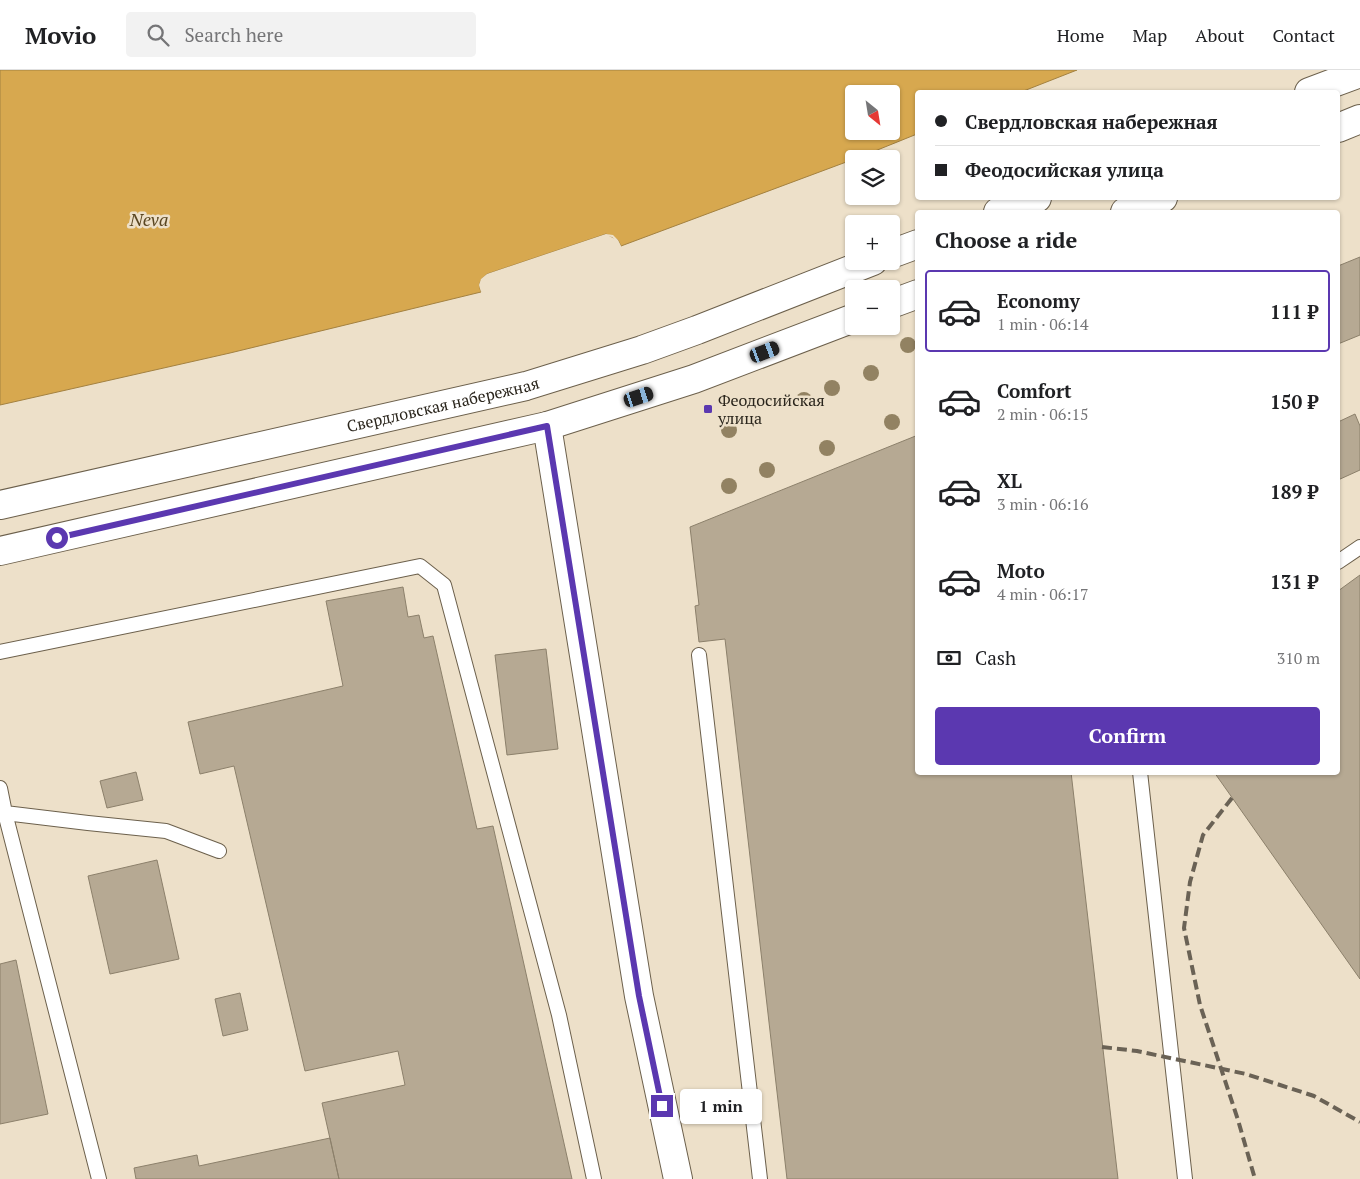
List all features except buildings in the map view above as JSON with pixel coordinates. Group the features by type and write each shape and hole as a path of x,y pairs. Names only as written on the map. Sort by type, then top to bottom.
{"main road":[{"path":"1314,90 1360,73"},
{"path":"1340,127 1360,119"},
{"path":"1004,210 1031,200"},
{"path":"1130,210 1158,200"},
{"path":"900,251 915,245"},
{"name":"Свердловская набережная","path":"0,505 526,386 688,334 850,270"},
{"path":"900,301 915,295"},
{"path":"0,551 547,426 694,379 845,321"},
{"path":"547,426 639,996 678,1179"}],"lane":[{"path":"1340,561 1360,547"},
{"path":"0,652 420,566 444,585 559,1015 594,1179"},
{"path":"699,655 760,1179"},
{"path":"1140,775 1185,1179"},
{"path":"0,788 99,1179"},
{"path":"5,813 166,831 219,851"}],"water":[{"name":"Neva","path":"0,70 1077,70 1026,90 915,90 915,135 877,150 845,150 845,162 621,246 618,240 606,234 487,274 480,282 481,292 230,353 0,405"}],"pier":[{"path":"606,234 613,235 621,246 619,247 612,237 606,236 488,276 481,285 483,291 481,292 479,285 481,279 487,274"}],"railway":[{"path":"1232,798 1203,835 1190,882 1184,928 1200,1005 1238,1120 1255,1179"},
{"path":"1102,1047 1137,1051 1246,1074 1314,1096 1360,1122"}],"place":[{"name":"Феодосийская улица","path":"708,409"}],"route":[{"path":"57,538 547,426 639,996 662,1106"}]}
